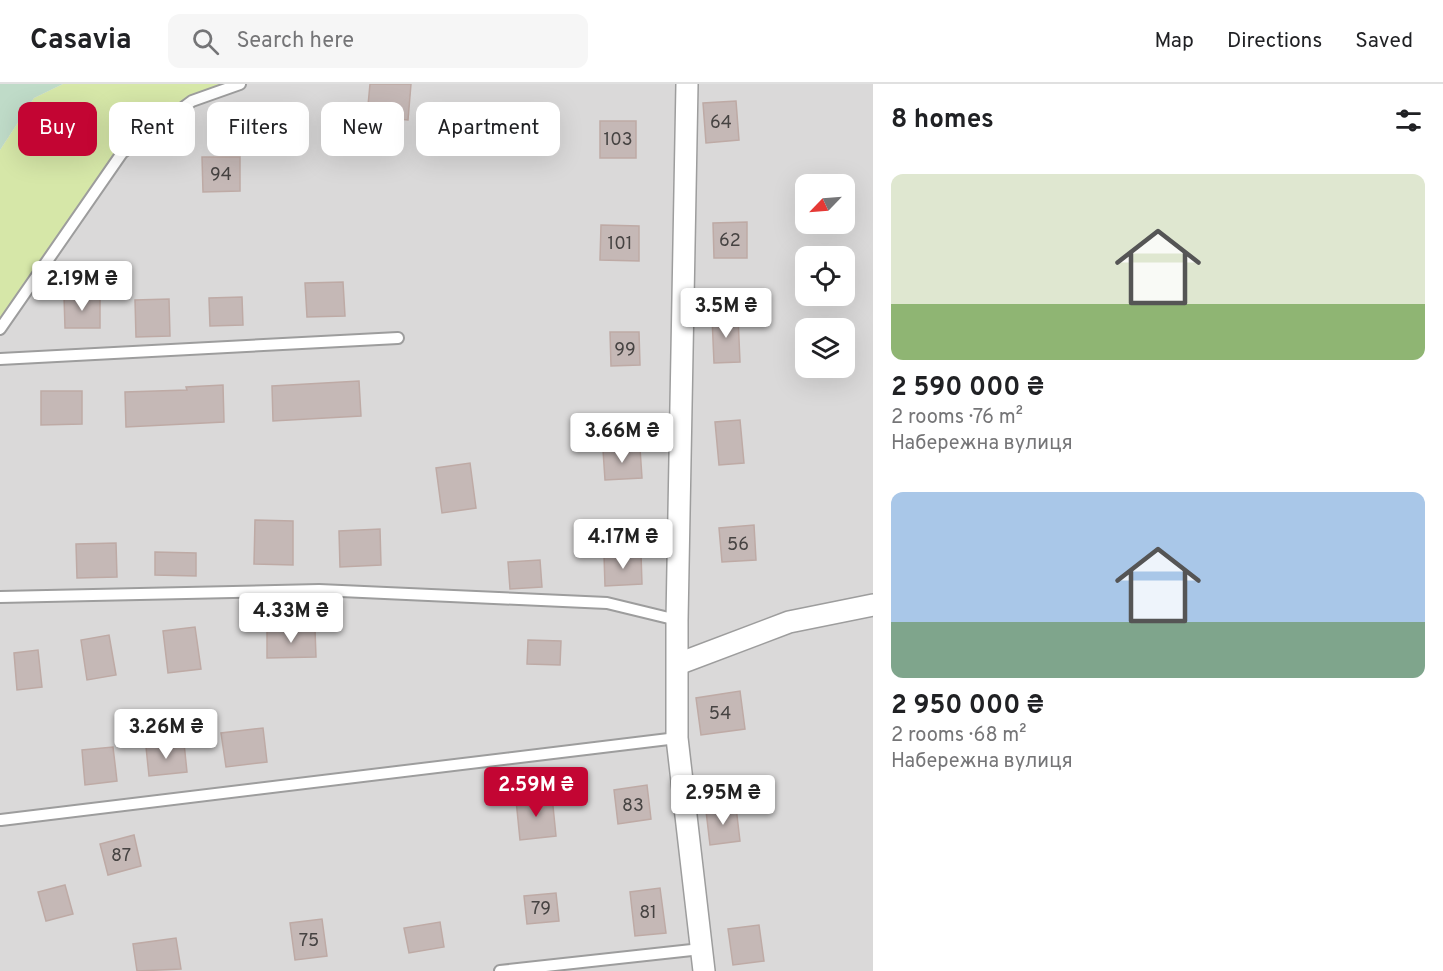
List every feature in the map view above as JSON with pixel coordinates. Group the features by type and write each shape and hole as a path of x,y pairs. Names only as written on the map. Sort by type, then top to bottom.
{"street":[{"path":"687,84 677,620 677,738 704,971"},
{"path":"678,663 789,622 873,605"}],"lane":[{"path":"0,329 122,153 192,101 240,84"},
{"path":"0,359 398,338"},
{"path":"0,597 319,590 607,603 677,620"},
{"path":"0,819 677,738"},
{"path":"500,971 701,949"}],"shaded area":[{"path":"240,84 873,84 873,971 0,971 0,329 120,156 195,156 195,102 191,102"}],"green space":[{"path":"0,84 63,84 34,98 31,102 18,102 18,122 0,150"},
{"path":"63,84 240,84 191,102 109,102 109,156 120,156 0,329 0,150 18,122 18,156 97,156 97,102 31,102 34,98"}],"building":[{"path":"370,84 411,84 408,120 404,120 404,102 368,102"},
{"path":"736,101 739,140 706,143 703,103"},
{"path":"600,121 636,121 636,158 600,158"},
{"path":"202,157 240,157 240,191 203,192"},
{"path":"747,222 747,258 714,258 713,223"},
{"path":"601,225 639,226 639,261 600,260"},
{"path":"343,282 345,316 307,317 305,283"},
{"path":"64,296 100,296 100,328 65,328"},
{"path":"242,297 243,325 210,326 209,298"},
{"path":"169,299 170,336 136,337 135,300"},
{"path":"738,316 740,362 714,363 712,317"},
{"path":"610,332 639,332 640,365 611,366"},
{"path":"359,381 361,416 273,421 272,386"},
{"path":"223,385 224,422 126,427 125,392 187,390 186,387"},
{"path":"41,391 82,391 82,424 41,425"},
{"path":"740,420 744,463 719,465 715,422"},
{"path":"640,448 642,478 605,480 603,450"},
{"path":"470,463 476,508 442,513 436,468"},
{"path":"255,520 293,521 293,565 254,564"},
{"path":"754,525 756,560 722,562 719,528"},
{"path":"380,529 381,565 340,567 339,531"},
{"path":"116,543 117,577 77,578 76,544"},
{"path":"155,552 196,553 196,576 155,575"},
{"path":"641,554 642,584 605,586 604,555"},
{"path":"540,560 542,587 510,589 508,562"},
{"path":"195,627 201,669 168,673 163,631"},
{"path":"315,629 316,657 267,658 267,630"},
{"path":"109,635 116,675 87,680 81,640"},
{"path":"528,640 561,641 560,665 527,664"},
{"path":"38,650 42,687 17,690 14,653"},
{"path":"740,691 745,729 701,735 696,698"},
{"path":"263,728 267,762 226,767 221,733"},
{"path":"184,743 187,772 149,776 146,747"},
{"path":"113,747 117,781 85,785 82,750"},
{"path":"647,785 651,819 618,824 614,790"},
{"path":"552,796 556,836 520,840 516,800"},
{"path":"736,807 740,841 710,845 706,811"},
{"path":"134,835 141,866 108,875 100,844"},
{"path":"65,885 73,914 46,921 38,892"},
{"path":"660,888 666,933 635,936 630,892"},
{"path":"556,893 559,921 527,924 524,896"},
{"path":"322,919 327,956 295,960 290,923"},
{"path":"440,922 444,947 409,953 404,928"},
{"path":"759,925 764,961 733,965 728,929"},
{"path":"176,938 181,969 137,971 133,944"}]}
